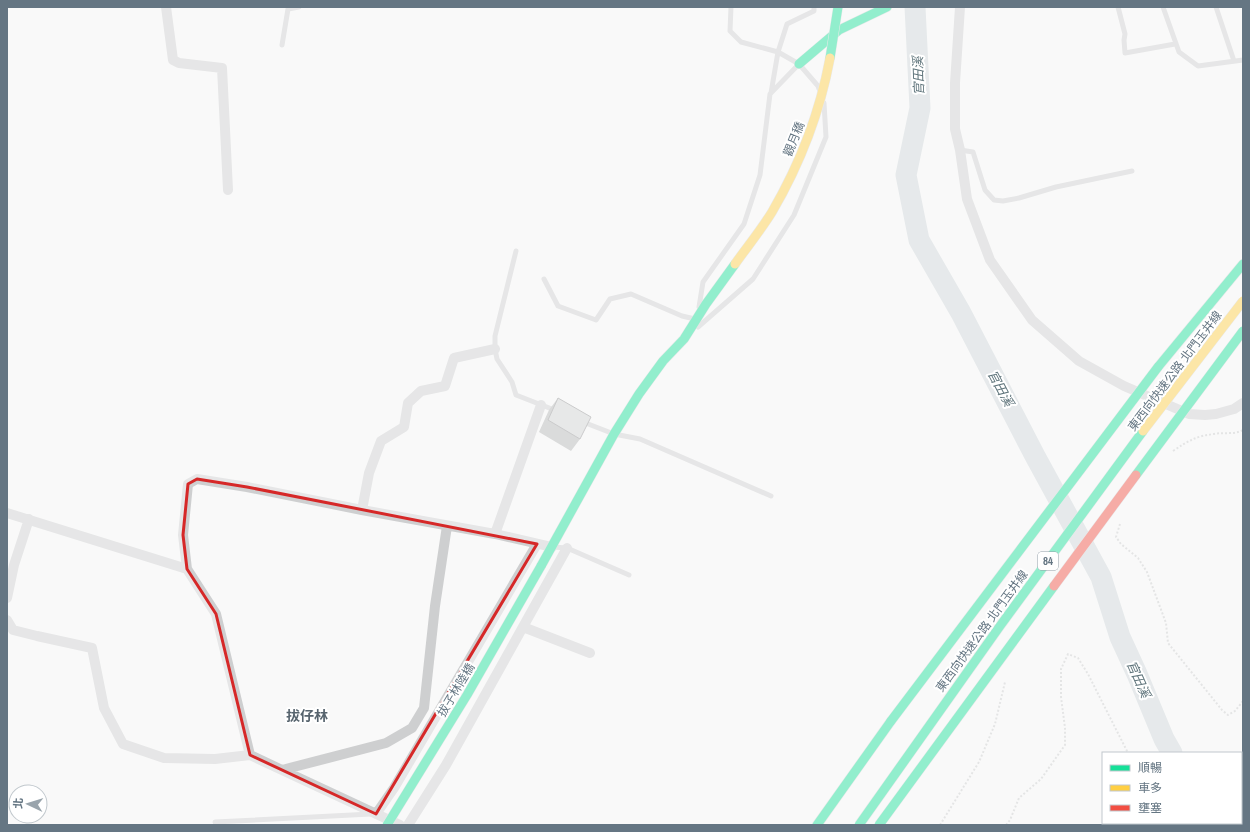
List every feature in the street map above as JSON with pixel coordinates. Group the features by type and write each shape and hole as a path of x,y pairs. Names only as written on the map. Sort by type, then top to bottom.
{"main road":[{"name":"觀月穚","path":"614,434 662,361 684,339 706,304 771,213 792,174 812,127 826,80 838,7"},
{"path":"799,64 839,30 887,7"},
{"path":"816,825 891,722 1158,367 1243,264"},
{"name":"東西向快速公路 北門玉井線","path":"859,825 950,695 1243,301"},
{"name":"84","path":"879,825 1085,543 1243,331"},
{"name":"拔子林陸橋","path":"387,825 467,695 552,547 614,434"}],"street":[{"path":"166,7 173,60 179,63 222,68 228,190"},
{"path":"960,7 954,82 955,129 960,150 967,199 990,260 1032,320 1079,361 1124,386 1189,414 1216,414 1234,409 1243,403"},
{"path":"362,510 369,474 381,441 404,427 408,403 421,392 445,386 454,358 495,349"},
{"path":"495,534 541,405"},
{"path":"250,755 216,614 187,569 183,534 188,484 197,479 247,487 495,534 552,547"},
{"path":"7,513 187,569"},
{"path":"7,598 14,565 29,519"},
{"path":"282,770 386,743 412,728 424,708 435,606 447,526"},
{"path":"376,814 394,788 537,544"},
{"path":"408,825 446,765 567,548"},
{"path":"7,620 13,630 92,648 104,708 123,744 164,758 215,759 250,755 400,825"},
{"path":"522,627 590,653"}],"lane":[{"path":"282,45 288,9 298,7"},
{"path":"684,339 753,279 794,215 826,137 824,104 818,86 799,64 778,52 741,42 730,31 731,7"},
{"path":"544,279 558,306 596,320 610,299 631,294 682,316 697,319 703,282 744,224 758,182 770,94 778,52 787,24 814,11 814,7"},
{"path":"1118,7 1125,34 1125,54 1175,44"},
{"path":"1162,7 1179,52 1198,66 1243,60"},
{"path":"1216,7 1234,61"},
{"path":"770,94 799,64"},
{"path":"960,150 973,152 985,190 994,200 1003,201 1056,187 1132,171"},
{"path":"516,251 495,336 497,359 512,382 516,395 563,414"},
{"path":"578,420 614,434 640,439 771,496"},
{"path":"552,547 567,548 629,575"},
{"path":"215,822 376,814"}],"path":[{"path":"1172,452 1192,438 1238,432 1243,430"},
{"path":"1122,519 1119,524 1116,537 1121,544 1138,558 1147,572 1166,623 1168,643 1222,710 1228,714 1236,711 1243,701"},
{"path":"1006,825 1010,820 1019,798 1041,779 1065,745 1065,728 1061,697 1061,669 1068,654 1078,658 1127,752"},
{"path":"940,825 978,762 995,724 1005,682"}],"highlighted area":[{"path":"197,479 247,487 537,544 376,814 250,755 216,614 187,569 183,535 188,484"}],"building":[{"path":"558,398 591,417 580,439 548,420"}],"waterway":[{"name":"官田溪","path":"915,7 920,108 906,175 919,240 961,313 1035,456 1101,577 1120,637 1164,739 1171,752"}],"traffic: fast":[{"path":"830,58 838,7"},
{"path":"799,64 839,30 887,7"},
{"path":"541,566 614,434 639,394 663,361 684,339 706,304 735,264"},
{"path":"1158,367 1243,264"},
{"path":"1136,475 1243,331"},
{"path":"891,721 1158,367"},
{"path":"859,825 1000,626 1143,431"},
{"path":"387,825 467,695 541,566"},
{"path":"879,825 1054,586"},
{"path":"817,825 891,721"}],"traffic: slow":[{"path":"735,264 768,219 800,156 815,118 830,58"},
{"path":"1143,431 1243,301"}],"traffic: jam":[{"path":"1054,586 1136,475"}],"district":[{"name":"拔仔林","path":"307,716"}]}
